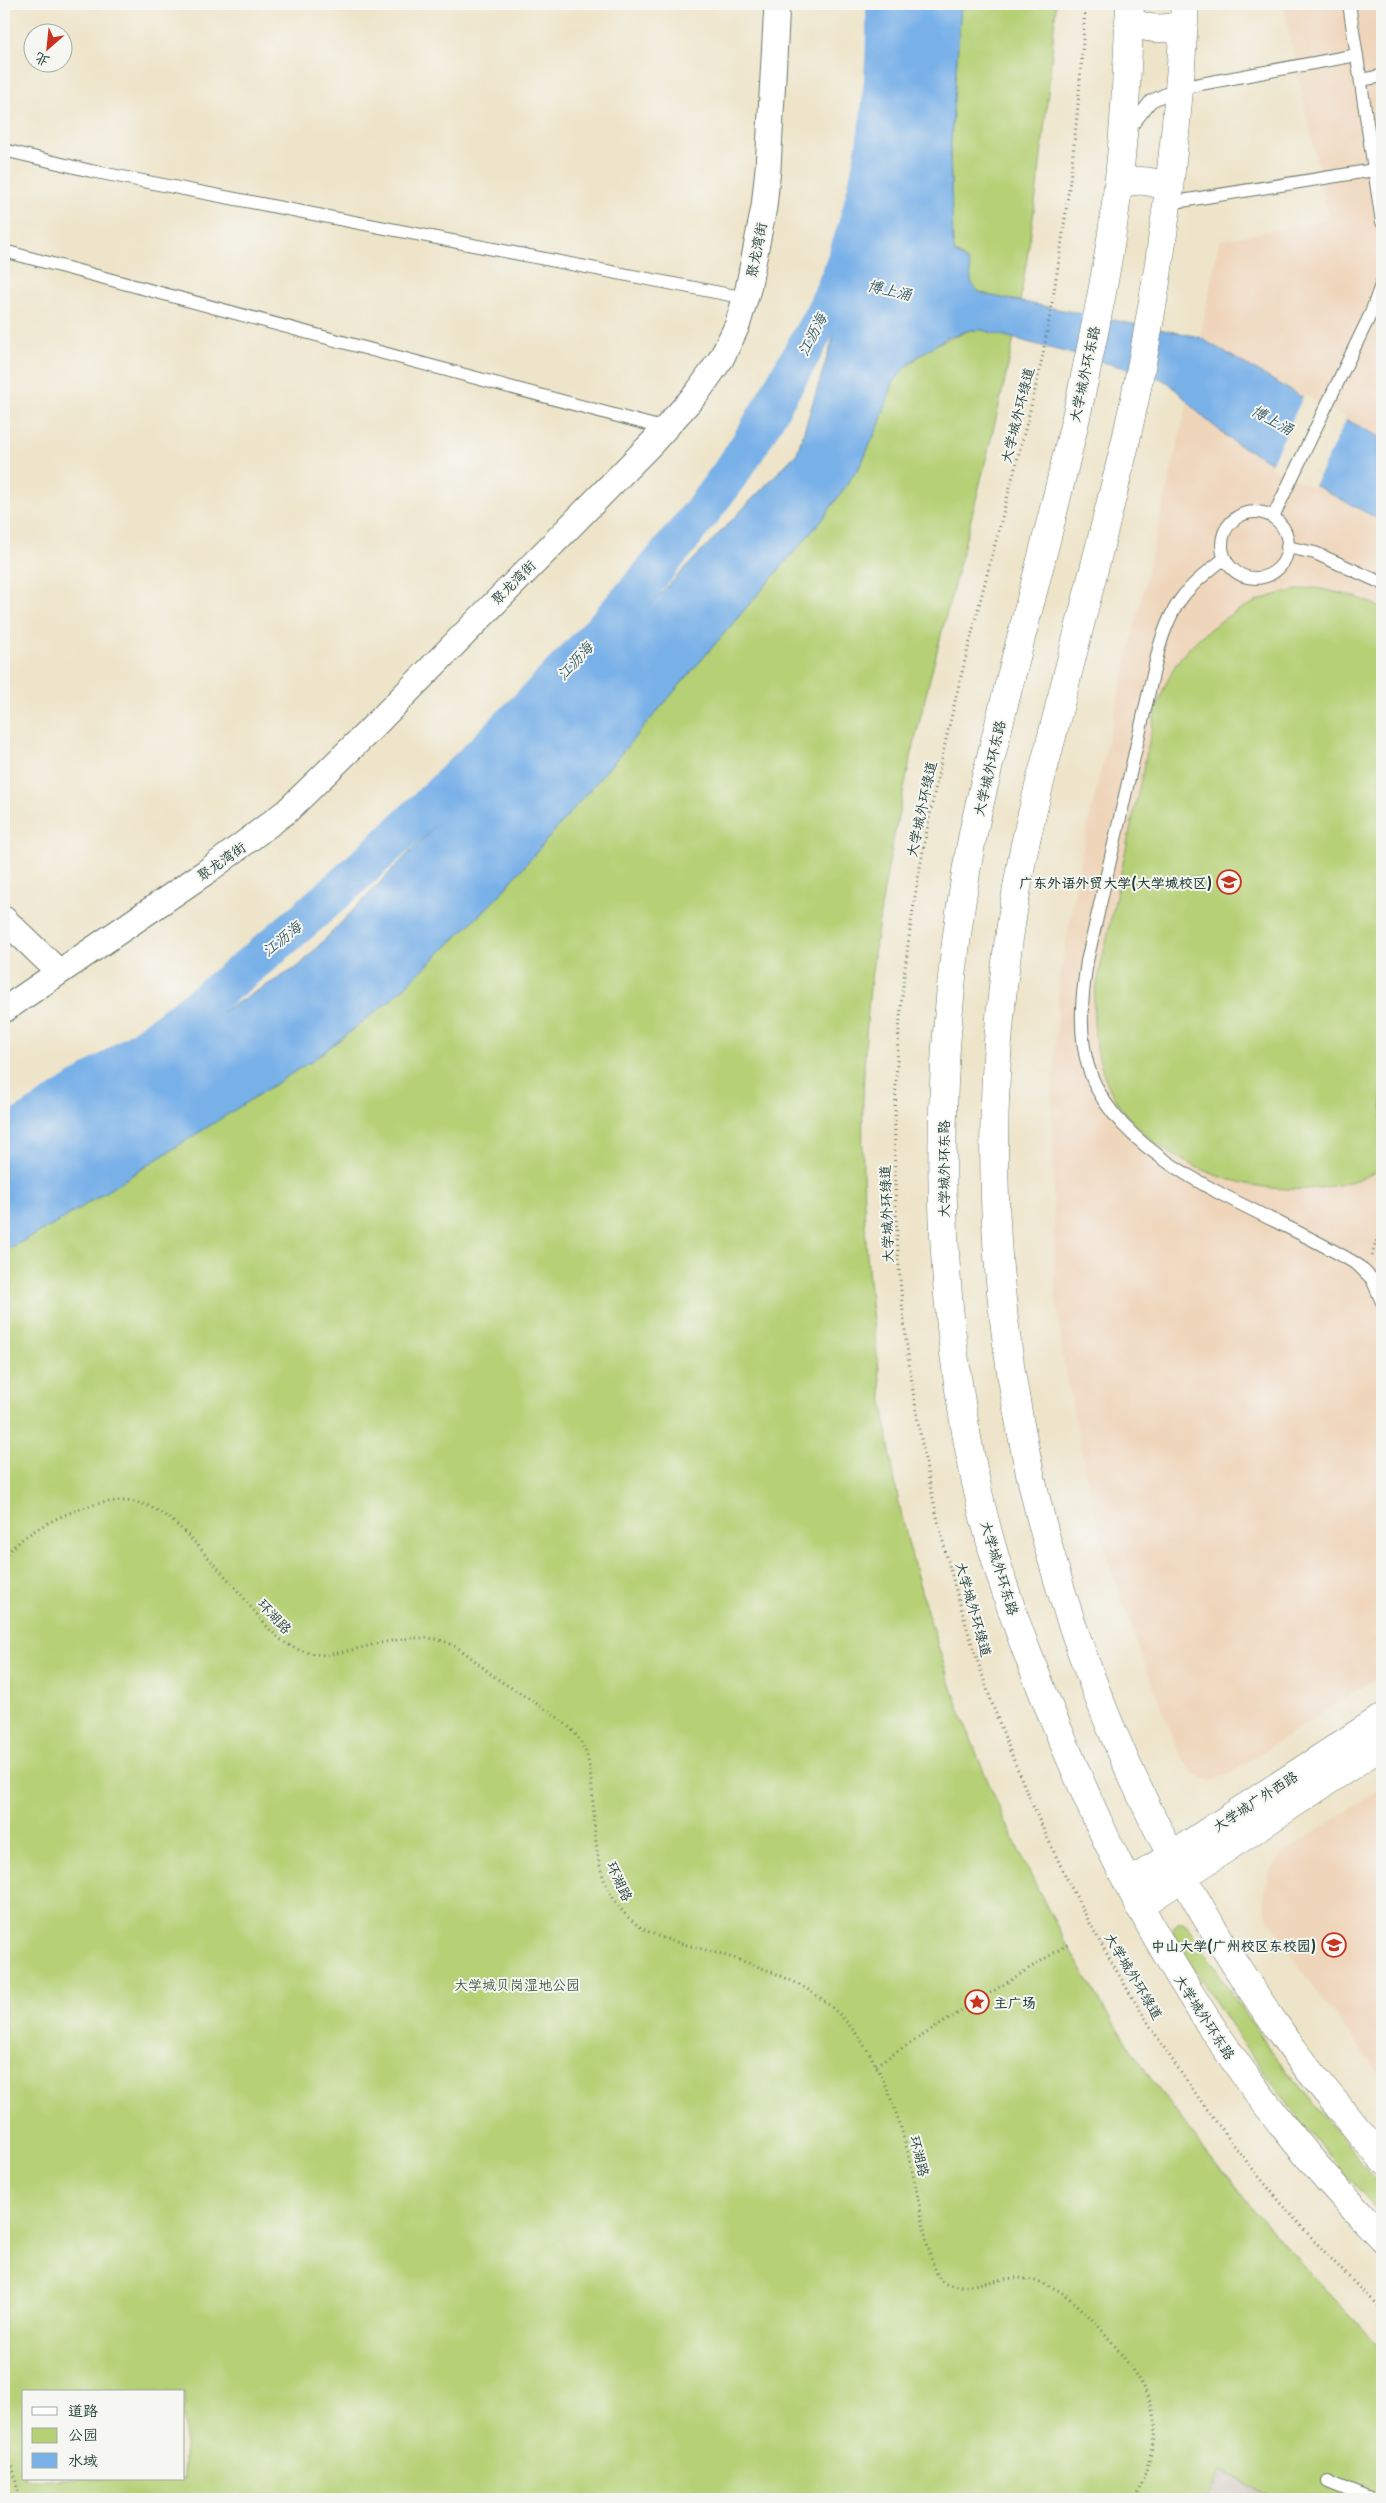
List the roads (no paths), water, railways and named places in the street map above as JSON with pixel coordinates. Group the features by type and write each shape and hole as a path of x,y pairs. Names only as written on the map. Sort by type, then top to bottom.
{"main road":[{"path":"1130,12 1143,26 1157,29 1184,14"},
{"name":"大学城外环东路","path":"1130,12 1123,139 1106,269 1084,383 987,775 965,875 943,1063 944,1249 953,1347 967,1436 982,1508 1002,1580 1030,1664 1103,1834 1133,1895 1189,1993 1235,2062 1328,2180 1382,2238"},
{"path":"1184,14 1170,196 1156,293 1134,404 1021,866 1002,994 998,1050 994,1182 997,1246 1010,1372 1044,1535 1073,1630 1126,1766 1178,1865 1244,1978 1282,2034 1314,2076 1382,2159"},
{"path":"1118,185 1140,180 1158,183 1170,196"},
{"name":"大学城广外西路","path":"1133,1895 1178,1865 1382,1718"},
{"name":"大学城广外西路","path":"1178,1865 1382,1745"}],"street":[{"name":"聚龙湾街","path":"4,1010 206,872 287,811 368,732 666,428 697,393 721,359 737,326 746,298 764,207 777,4"},
{"path":"4,919 59,972"}],"lane":[{"path":"1349,4 1361,80 1377,146 1374,170 1382,222"},
{"path":"1123,139 1136,117 1151,101 1179,88 1357,55"},
{"path":"1361,80 1382,76"},
{"path":"4,150 91,171 746,298"},
{"path":"1170,196 1374,170"},
{"path":"4,251 666,428"},
{"path":"1273,517 1374,306 1382,282"},
{"path":"1251,512 1273,517 1282,527 1288,547 1283,562 1278,568 1265,576 1257,578 1241,575 1229,565 1222,551 1223,536 1226,529 1236,518 1251,512"},
{"path":"1288,547 1315,553 1382,583"},
{"path":"1225,558 1186,591 1170,616 1159,648 1087,961 1082,994 1081,1026 1088,1066 1095,1085 1112,1113 1131,1134 1162,1160 1346,1257 1367,1272 1382,1302"},
{"path":"1328,2482 1370,2499"}],"water":[{"name":"博上涌","path":"890,4 961,4 950,154 953,245 955,253 968,262 973,286 987,295 1199,337 1298,395 1382,438 1382,521 1235,443 1203,417 1169,383 1155,376 982,330 970,330 946,338 917,357 893,383 879,425 861,464 825,516 496,899 392,999 316,1058 55,1224 4,1251 4,1141 299,966 797,453 887,167"}],"waterway":[{"name":"江沥海","path":"4,1138 95,1080 162,1033 229,982 315,910 440,795 548,688 628,602 703,511 735,467 759,429 816,327 840,276 861,210 876,142 883,73 885,4"}],"place":[{"name":"广东外语外贸大学(大学城校区)","path":"1229,882"},
{"name":"中山大学(广州校区东校园)","path":"1334,1945"},
{"name":"主广场","path":"977,2002"}],"park label":[{"name":"大学城贝岗湿地公园","path":"517,1984"}]}
